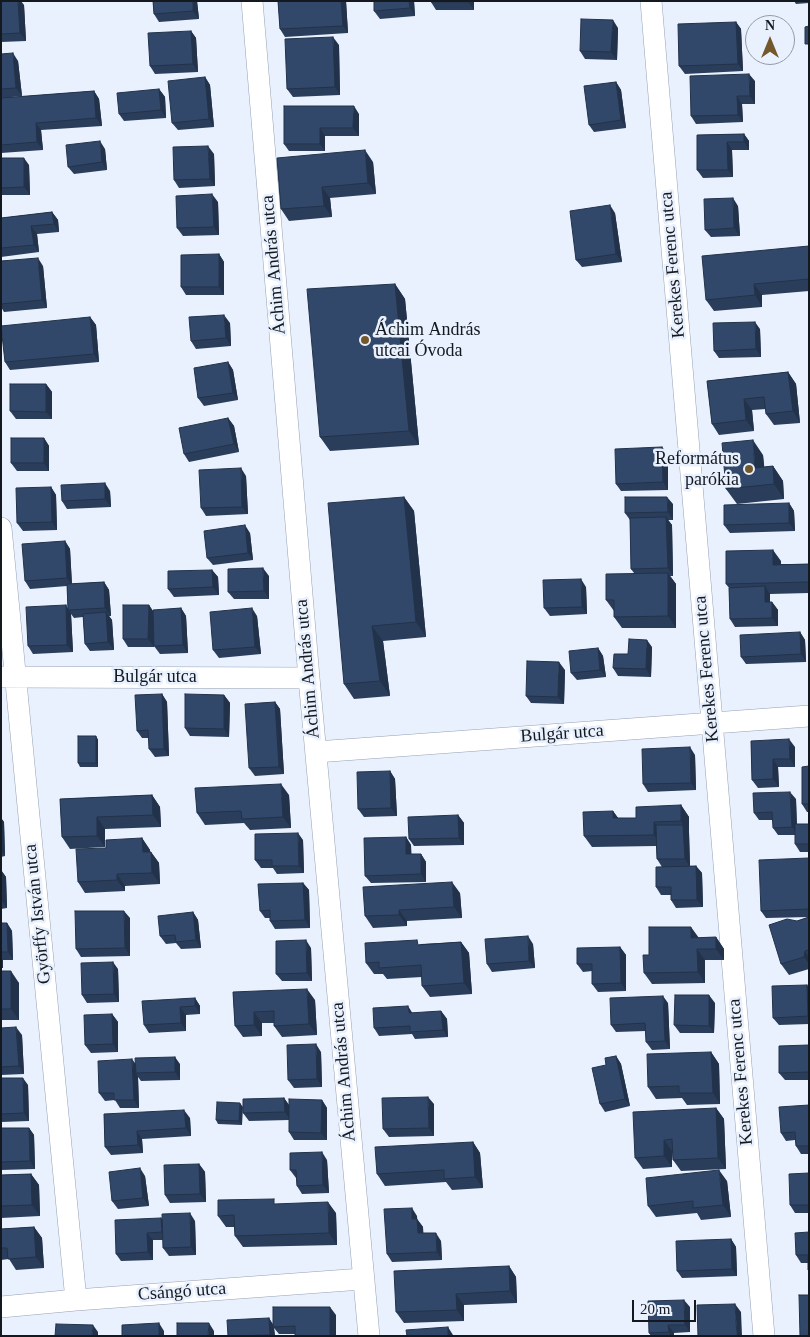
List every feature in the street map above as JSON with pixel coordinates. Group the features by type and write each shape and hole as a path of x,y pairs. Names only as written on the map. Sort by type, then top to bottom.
{"street":[{"name":"Áchim András utca","path":"252,1 309,678 362,1279 369,1336"},
{"name":"Kerekes Ferenc utca","path":"651,1 764,1336"},
{"name":"Györffy István utca","path":"1,528 8,677 76,1300"},
{"name":"Bulgár utca","path":"8,677 309,678"},
{"name":"Bulgár utca","path":"316,752 809,716"},
{"name":"Csángó utca","path":"1,1307 362,1279"}],"building":[{"path":"1,1 18,1 20,33 1,34"},
{"path":"153,1 193,1 193,11 154,14"},
{"path":"278,1 341,1 343,26 280,29"},
{"path":"374,1 409,1 410,8 374,11"},
{"path":"468,1 468,2 431,2"},
{"path":"581,19 613,20 611,52 580,51"},
{"path":"736,22 738,64 679,66 678,24"},
{"path":"809,26 809,44 805,44 805,27"},
{"path":"191,31 193,64 150,66 148,33"},
{"path":"333,37 335,87 287,89 285,39"},
{"path":"13,53 16,88 1,89 1,54"},
{"path":"749,74 750,96 737,96 738,115 691,116 690,76"},
{"path":"205,77 209,119 172,123 168,81"},
{"path":"616,82 621,120 589,125 584,86"},
{"path":"159,89 161,110 119,114 117,93"},
{"path":"94,91 96,118 36,123 37,142 1,145 1,98"},
{"path":"284,106 354,106 353,128 320,128 320,144 284,144"},
{"path":"744,134 744,142 727,142 728,170 697,170 697,135"},
{"path":"100,141 102,162 68,167 66,145"},
{"path":"208,146 210,179 174,180 173,147"},
{"path":"365,150 368,183 322,187 324,206 281,209 277,158"},
{"path":"1,158 24,158 24,187 1,188"},
{"path":"212,194 214,227 177,228 176,196"},
{"path":"733,198 734,228 705,230 704,199"},
{"path":"610,205 616,254 576,260 570,211"},
{"path":"52,212 54,224 31,226 34,245 1,248 1,218"},
{"path":"809,246 809,279 754,284 755,295 706,300 702,256"},
{"path":"219,254 219,287 181,287 181,255"},
{"path":"38,258 42,300 1,304 1,261"},
{"name":"Áchim András utcai Óvoda","path":"395,284 409,431 320,437 307,289"},
{"path":"224,315 226,338 191,341 189,317"},
{"path":"90,317 94,354 5,362 1,326"},
{"path":"755,322 756,349 714,351 713,323"},
{"path":"228,362 233,393 198,398 194,368"},
{"path":"788,372 793,411 766,414 764,397 744,399 746,420 712,424 707,381"},
{"path":"10,384 46,384 46,412 10,411"},
{"path":"228,418 234,444 184,454 179,428"},
{"path":"11,438 44,438 44,463 11,463"},
{"path":"753,440 755,468 773,466 774,484 726,489 722,443"},
{"path":"662,447 663,482 616,484 615,449"},
{"path":"241,468 242,507 201,508 199,470"},
{"path":"105,483 105,499 62,501 61,485"},
{"path":"51,487 52,522 17,523 16,488"},
{"path":"404,497 416,622 372,626 380,681 344,684 328,503"},
{"path":"625,497 667,497 668,512 625,513"},
{"path":"789,503 789,523 724,525 724,505"},
{"path":"666,517 668,568 631,569 630,518"},
{"path":"245,525 248,553 207,558 204,531"},
{"path":"65,541 67,578 25,581 22,544"},
{"path":"773,550 773,565 809,564 809,582 726,584 726,551"},
{"path":"263,568 264,591 228,592 228,569"},
{"path":"212,570 213,587 168,589 168,571"},
{"path":"668,573 668,616 614,617 614,600 606,600 606,574"},
{"path":"581,579 582,607 544,608 543,580"},
{"path":"104,582 105,608 68,610 67,584"},
{"path":"765,586 765,602 772,602 772,618 730,619 729,588"},
{"path":"66,605 67,645 28,646 26,607"},
{"path":"123,605 149,605 148,639 123,639"},
{"path":"181,608 183,645 154,646 153,610"},
{"path":"252,608 255,647 213,650 210,612"},
{"path":"106,612 108,642 85,644 83,614"},
{"path":"800,632 801,654 741,657 740,635"},
{"path":"629,639 647,640 646,669 613,668 614,654 628,654"},
{"path":"598,648 600,670 571,673 569,651"},
{"path":"527,661 559,662 558,697 526,696"},
{"path":"162,694 164,749 149,749 148,730 137,731 135,695"},
{"path":"185,694 224,695 224,729 185,728"},
{"path":"275,702 279,767 249,768 245,704"},
{"path":"78,736 96,736 96,763 78,763"},
{"path":"789,739 790,759 773,759 773,779 752,780 751,741"},
{"path":"690,747 691,783 643,784 642,749"},
{"path":"809,766 809,804 802,804 802,767"},
{"path":"390,771 391,808 358,809 357,772"},
{"path":"281,784 283,817 242,819 241,811 197,813 195,788"},
{"path":"790,792 792,827 773,828 772,812 754,813 753,793"},
{"path":"152,795 153,815 97,817 97,836 62,837 60,799"},
{"path":"681,805 681,821 654,822 654,835 584,836 583,812 613,811 613,818 636,818 636,807"},
{"path":"458,815 459,838 409,839 408,817"},
{"path":"795,824 809,824 809,844 795,844"},
{"path":"656,825 683,825 685,859 657,859"},
{"path":"298,833 299,866 272,866 272,860 255,860 255,834"},
{"path":"406,837 406,854 421,854 421,874 365,876 364,838"},
{"path":"142,838 143,852 151,852 152,873 117,874 117,880 78,882 76,849 106,848 106,840"},
{"path":"809,858 809,909 761,911 759,860"},
{"path":"696,866 697,900 671,900 671,887 656,887 656,867"},
{"path":"452,882 454,907 399,910 399,915 365,916 363,887"},
{"path":"303,883 305,920 270,921 270,910 260,911 258,884"},
{"path":"75,911 124,911 125,948 76,949"},
{"path":"193,912 196,940 176,942 175,935 160,936 158,916"},
{"path":"809,917 809,950 805,951 804,957 781,964 769,925 787,919 797,921"},
{"path":"1,923 7,923 8,952 1,952"},
{"path":"649,927 691,927 691,938 716,937 716,949 697,949 698,972 644,973 643,955 649,955"},
{"path":"528,936 529,961 487,964 485,939"},
{"path":"306,940 307,973 276,974 276,941"},
{"path":"417,940 418,945 461,942 464,983 422,986 421,965 379,968 379,962 366,963 365,943"},
{"path":"620,947 621,983 592,984 592,964 577,964 577,948"},
{"path":"113,962 114,994 82,995 81,963"},
{"path":"1,971 11,971 11,1009 1,1009"},
{"path":"807,985 808,1016 773,1018 772,986"},
{"path":"307,989 309,1024 274,1026 274,1011 254,1012 254,1025 235,1026 233,992"},
{"path":"675,995 709,995 709,1026 674,1025"},
{"path":"663,996 665,1041 646,1042 645,1023 611,1025 610,998"},
{"path":"195,998 195,1006 180,1007 181,1023 144,1025 142,1001"},
{"path":"408,1006 409,1013 441,1011 443,1030 410,1032 410,1026 374,1028 373,1008"},
{"path":"112,1014 113,1044 85,1045 84,1015"},
{"path":"16,1027 19,1066 1,1067 1,1028"},
{"path":"316,1044 317,1079 288,1080 287,1045"},
{"path":"809,1045 809,1072 779,1073 779,1046"},
{"path":"711,1052 713,1093 679,1093 679,1086 648,1087 647,1054"},
{"path":"616,1056 625,1099 600,1104 592,1068 606,1065 605,1058"},
{"path":"175,1057 175,1072 136,1073 135,1058"},
{"path":"132,1059 134,1100 114,1100 114,1093 99,1093 98,1061"},
{"path":"1,1078 23,1078 24,1113 1,1114"},
{"path":"428,1097 429,1128 383,1129 382,1098"},
{"path":"284,1098 285,1112 243,1113 243,1099"},
{"path":"289,1099 322,1100 321,1133 289,1132"},
{"path":"217,1102 240,1103 239,1121 216,1120"},
{"path":"809,1105 809,1146 796,1146 795,1132 781,1133 779,1107"},
{"path":"716,1108 718,1158 673,1160 672,1139 664,1140 664,1156 635,1158 633,1112"},
{"path":"184,1110 186,1128 137,1131 138,1145 105,1147 104,1114"},
{"path":"1,1128 29,1128 30,1161 1,1162"},
{"path":"473,1142 475,1177 444,1179 444,1170 377,1174 375,1147"},
{"path":"322,1152 323,1185 297,1186 296,1170 290,1170 290,1153"},
{"path":"199,1164 200,1194 165,1195 164,1165"},
{"path":"140,1168 143,1198 112,1201 109,1172"},
{"path":"719,1170 723,1205 693,1208 693,1201 648,1206 646,1178"},
{"path":"809,1173 809,1205 790,1205 789,1174"},
{"path":"31,1174 32,1205 1,1206 1,1175"},
{"path":"274,1199 274,1204 328,1202 329,1233 235,1236 234,1215 218,1216 218,1200"},
{"path":"412,1208 412,1219 417,1219 418,1233 436,1233 437,1252 387,1254 384,1209"},
{"path":"190,1213 191,1247 163,1248 162,1214"},
{"path":"161,1218 162,1232 147,1233 148,1252 116,1254 115,1220"},
{"path":"34,1227 36,1257 8,1259 7,1248 1,1248 1,1229"},
{"path":"809,1232 808,1270 808,1255 796,1255 795,1233"},
{"path":"731,1239 732,1269 677,1271 676,1241"},
{"path":"509,1266 510,1291 456,1294 457,1310 396,1312 394,1271"},
{"path":"799,1295 809,1295 809,1336 800,1336"},
{"path":"684,1300 685,1325 668,1325 669,1332 649,1333 648,1301"},
{"path":"735,1304 737,1336 698,1336 697,1305"},
{"path":"273,1307 330,1307 330,1336 295,1336 295,1326 273,1327"},
{"path":"269,1318 270,1335 228,1336 227,1320"},
{"path":"159,1323 159,1336 122,1336 122,1325"},
{"path":"177,1323 209,1323 208,1336 177,1336"},
{"path":"56,1324 93,1325 92,1336 55,1336"},
{"path":"448,1327 448,1336 407,1336 406,1330"}],"place":[{"name":"Áchim András utcai Óvoda","path":"365,340"},
{"name":"Református parókia","path":"749,469"}]}
